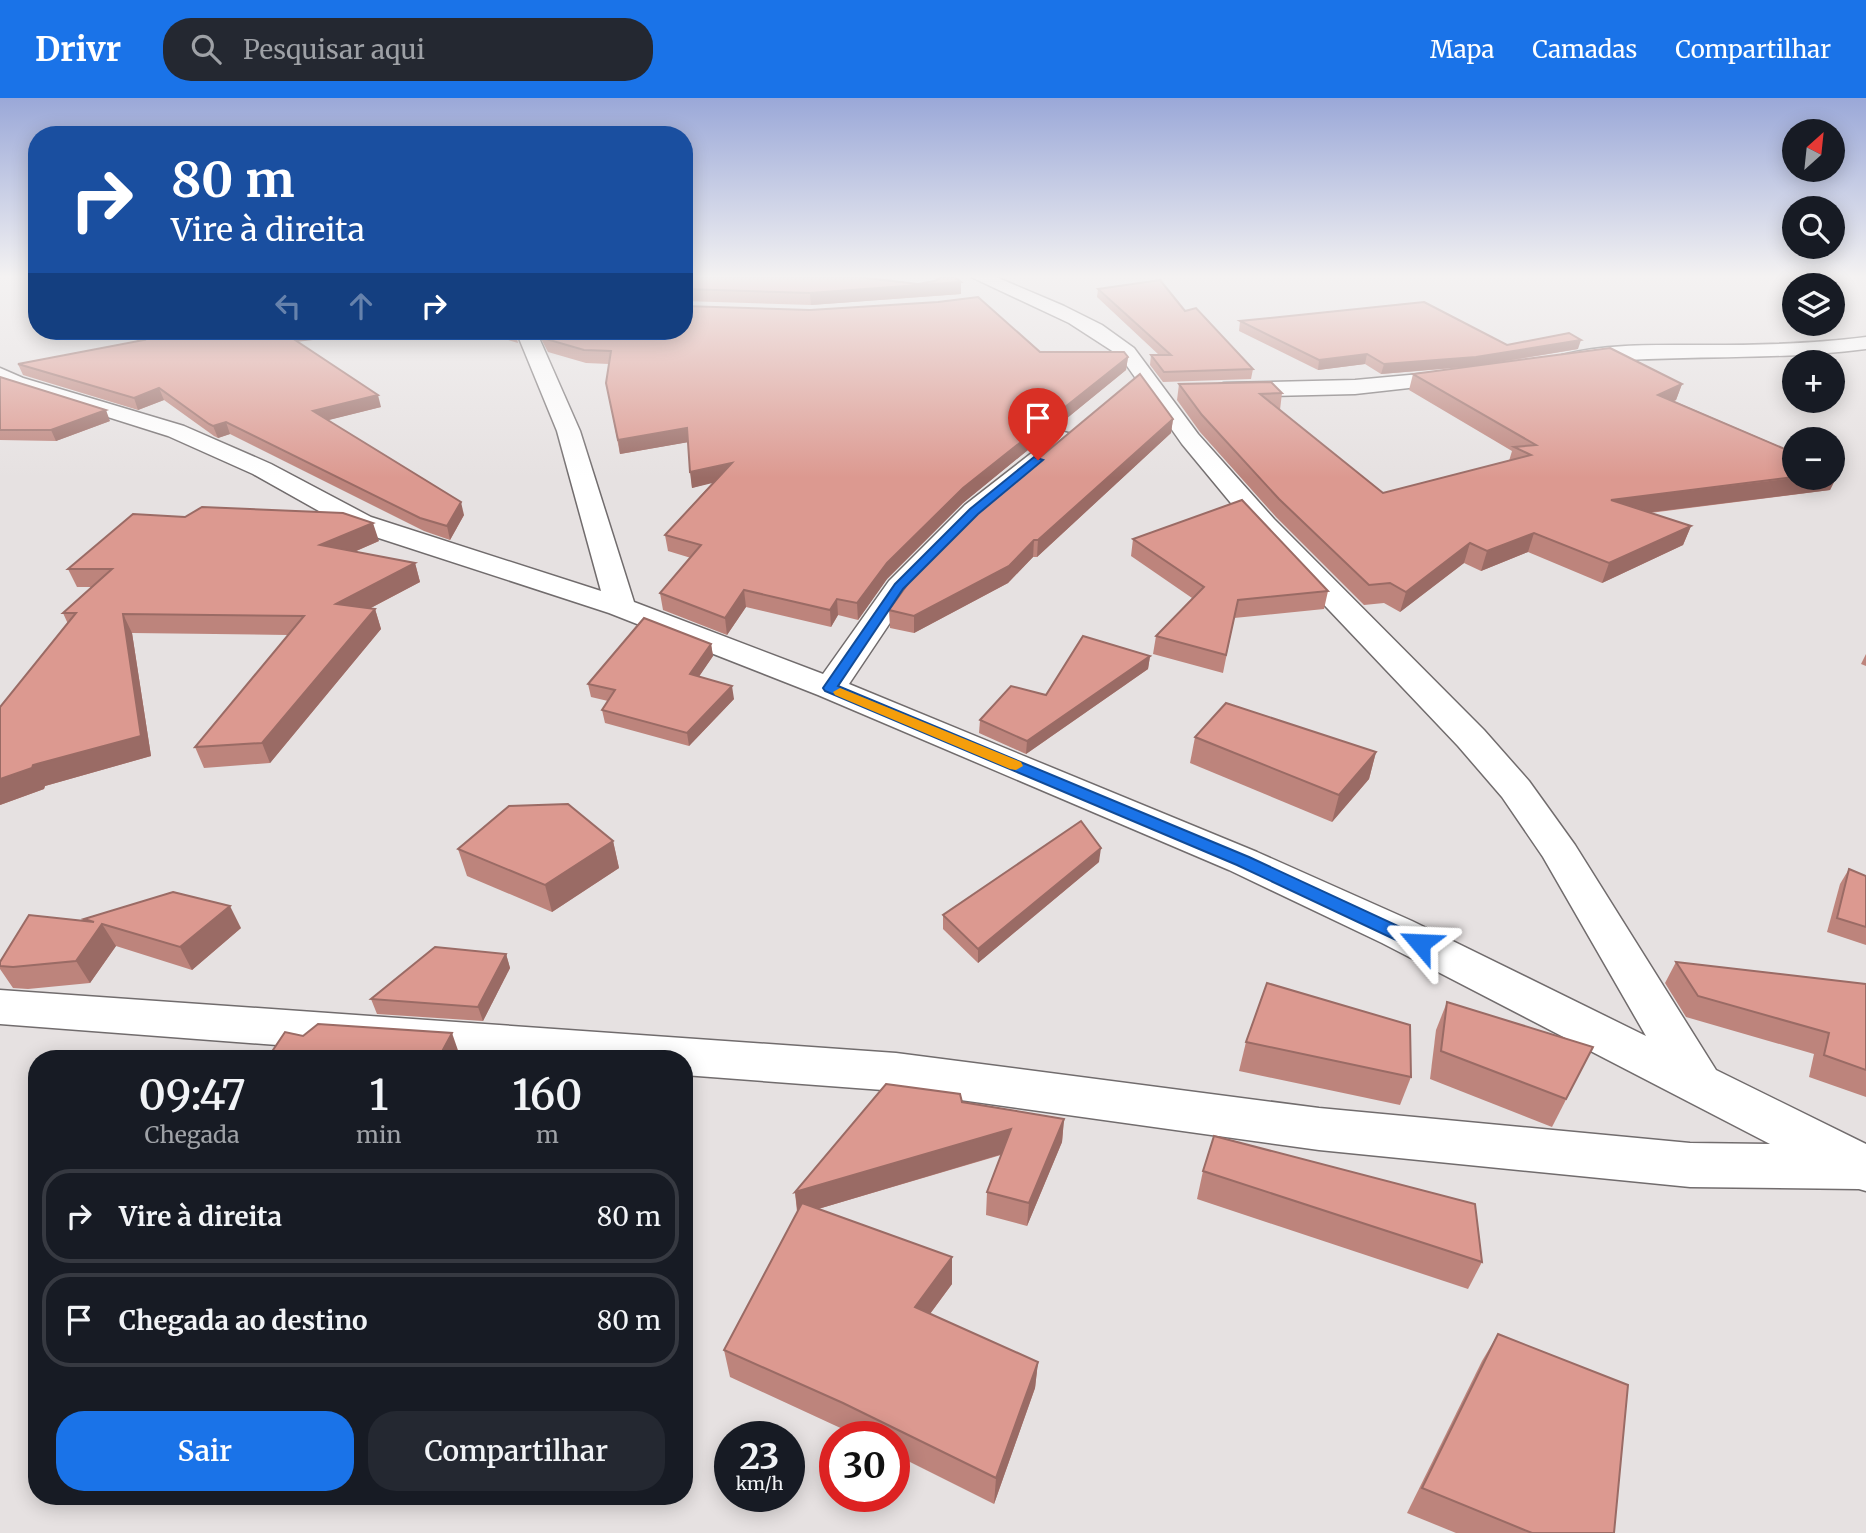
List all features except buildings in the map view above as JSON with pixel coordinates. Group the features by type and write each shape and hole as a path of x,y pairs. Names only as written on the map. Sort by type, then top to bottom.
{"street":[{"path":"533,344 580,463 620,607"},
{"path":"1116,344 1189,439 1264,525 1472,738 1516,789 1561,854 1699,1085"},
{"path":"1546,363 1591,356 1649,352 1756,352 1859,344"},
{"path":"1209,390 1355,387 1488,373"},
{"path":"0,374 15,383 176,431 262,469 361,523 620,607 830,688 1243,861 1396,932 1865,1169"},
{"path":"830,688 899,587 974,511 1080,425"},
{"path":"0,1007 593,1050"},
{"path":"693,1057 896,1072 1319,1129 1690,1165 1865,1169"}],"slow traffic":[{"path":"840,692 1016,766"}],"route":[{"path":"1038,460 974,511 899,587 830,688 1243,861 1420,943"}]}
